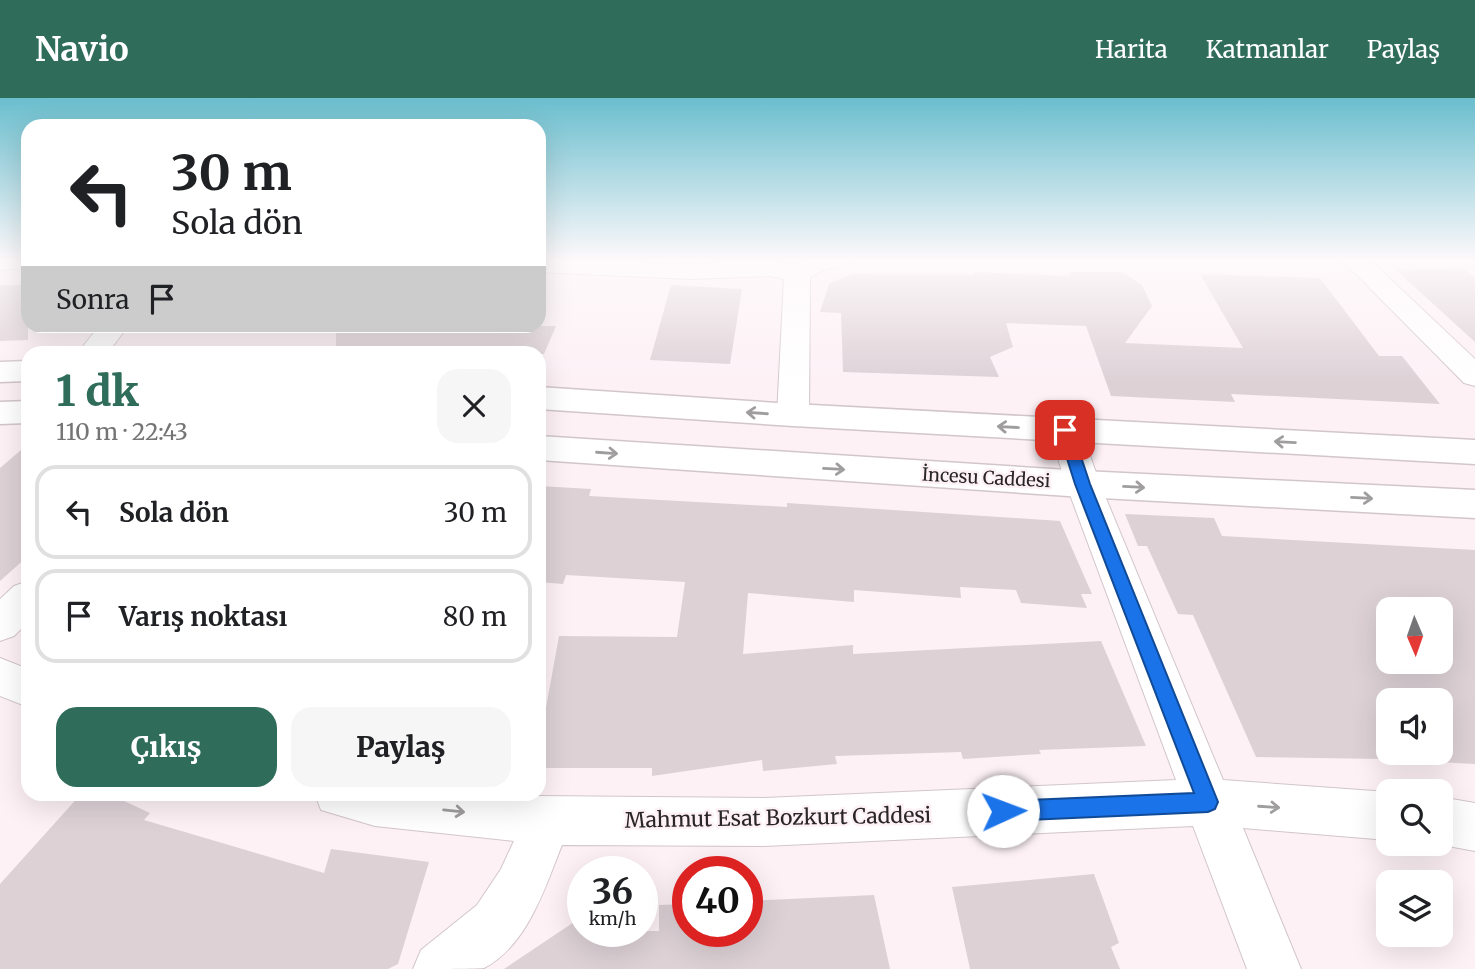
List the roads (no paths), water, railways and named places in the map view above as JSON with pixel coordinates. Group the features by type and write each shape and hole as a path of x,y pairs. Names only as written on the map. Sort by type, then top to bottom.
{"main road":[{"path":"0,372 21,371"},
{"path":"546,398 793,415 1475,452"},
{"path":"0,413 21,412"},
{"name":"İncesu Caddesi","path":"546,448 1083,484 1475,504"}],"street":[{"path":"793,415 796,301"},
{"path":"1397,301 1475,376"},
{"path":"1065,430 1083,484 1274,969"},
{"path":"0,624 21,604"},
{"path":"0,677 21,685"},
{"name":"Mahmut Esat Bozkurt Caddesi","path":"367,801 548,821 764,822 1208,802 1376,815"},
{"path":"440,969 496,924 519,887 548,821"},
{"path":"1453,823 1475,827"}]}
